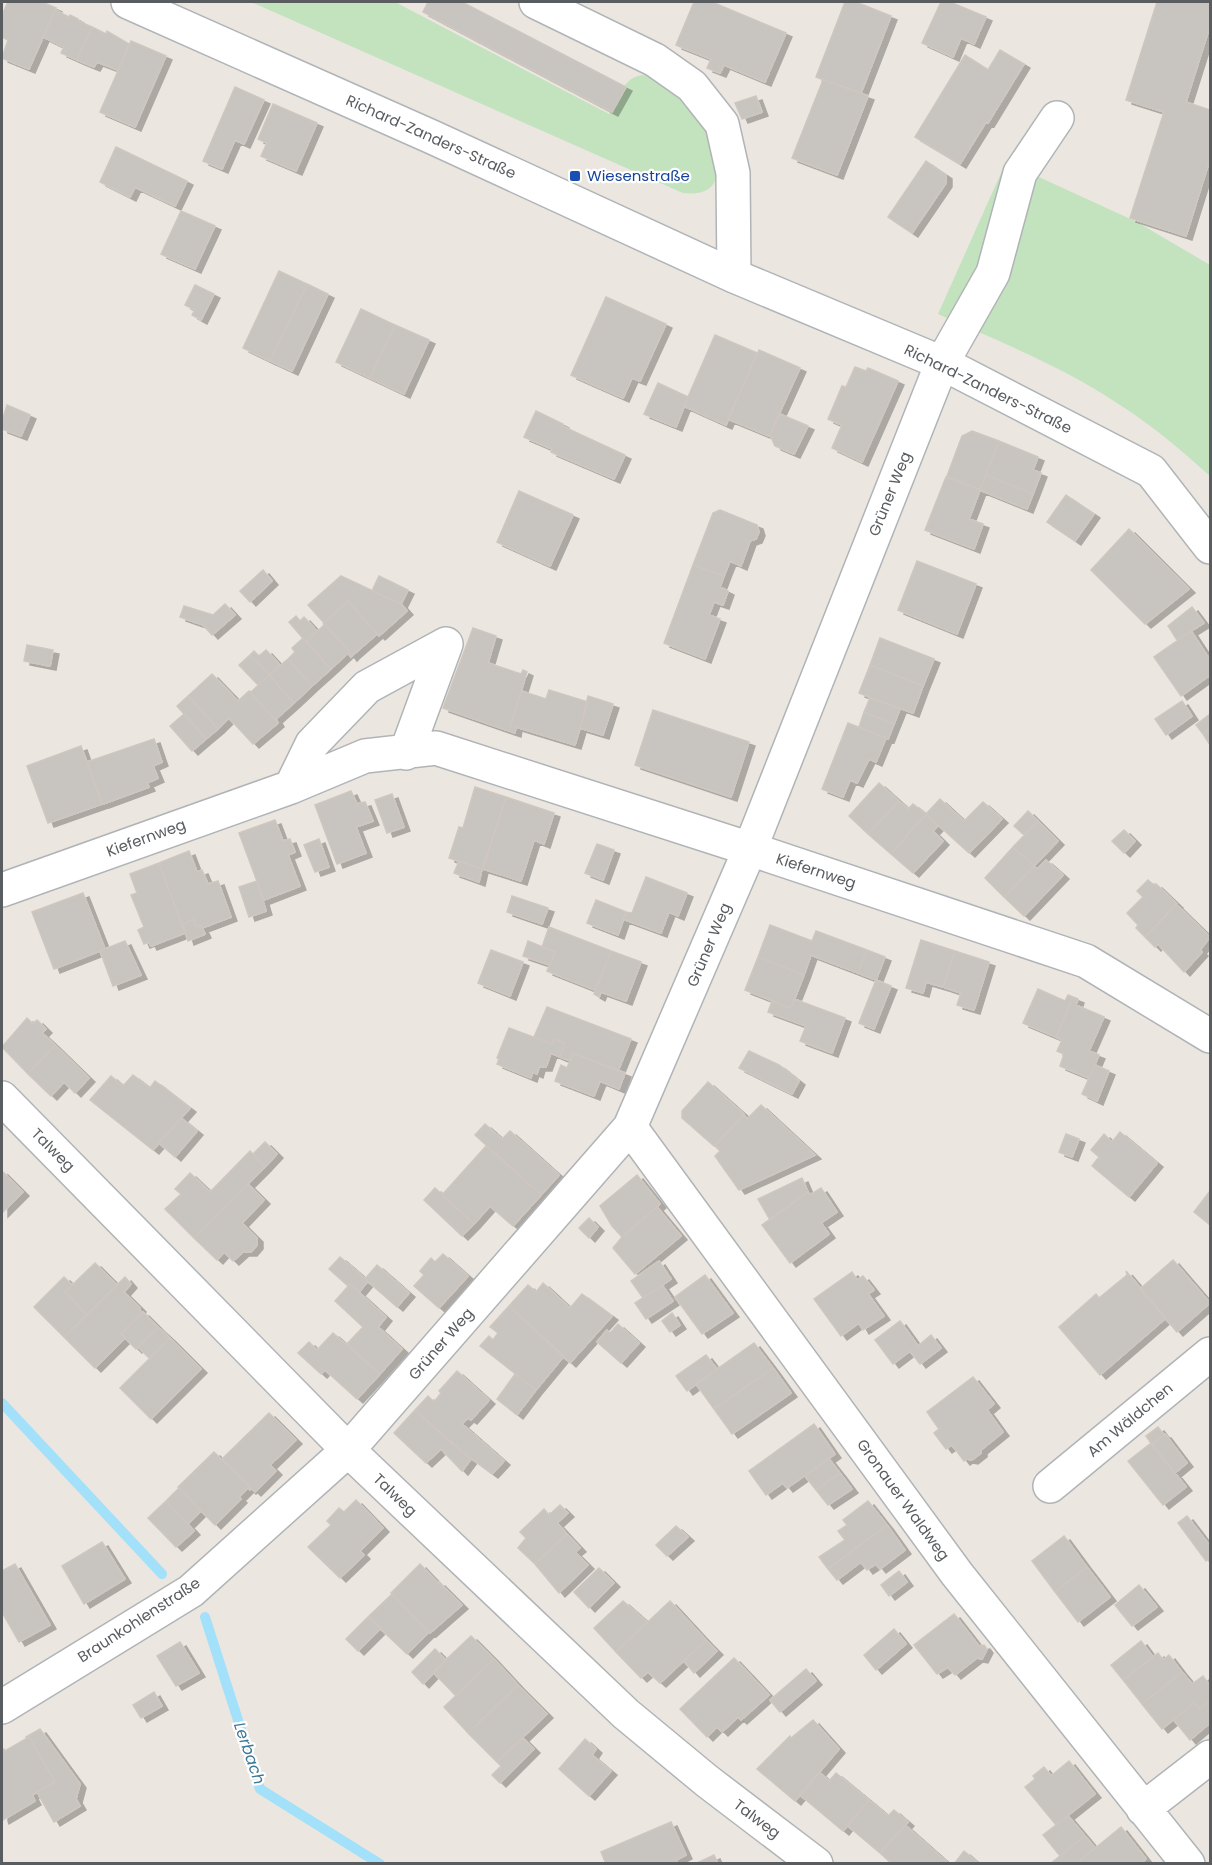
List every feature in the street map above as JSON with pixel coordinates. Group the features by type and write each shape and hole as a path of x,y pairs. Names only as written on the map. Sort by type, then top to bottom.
{"street":[{"name":"Richard-Zanders-Straße","path":"128,2 443,142 734,276 942,363 1151,471 1210,547"},
{"path":"536,2 655,60 692,86 722,124 733,173 734,276"},
{"name":"Grüner Weg","path":"348,1450 630,1127 750,849 942,363 993,273 1020,173 1056,118"},
{"path":"291,787 312,744 367,687 446,644 406,753"},
{"name":"Kiefernweg","path":"2,890 291,787 365,756 436,748 750,849 1086,961 1210,1036"},
{"name":"Talweg","path":"2,1098 348,1450 626,1714 707,1781 816,1863"},
{"name":"Gronauer Waldweg","path":"630,1127 957,1574 1188,1863"},
{"name":"Am Wäldchen","path":"1050,1486 1210,1354"},
{"name":"Braunkohlenstraße","path":"2,1707 191,1591 348,1450"},
{"path":"1143,1809 1210,1757"}],"green space":[{"path":"251,2 395,2 609,114 630,80 635,77 652,77 671,89 690,108 706,132 715,156 717,176 707,190 683,193"},
{"path":"1006,162 1137,222 1210,265 1210,476 1156,430 1099,391 1031,356 938,314"}],"building":[{"path":"8,2 42,2 56,8 29,69 2,58 8,40 2,37 2,15"},
{"path":"428,2 462,2 626,87 612,112 423,12"},
{"path":"694,2 712,2 786,33 765,82 724,65 720,73 707,68 711,59 676,45"},
{"path":"845,2 856,2 891,16 861,93 816,77"},
{"path":"941,2 950,2 986,17 974,44 961,38 953,57 922,43"},
{"path":"1157,2 1210,2 1210,26 1186,102 1210,110 1210,159 1186,236 1130,218 1164,112 1126,100"},
{"path":"55,10 92,27 77,60 61,53 64,47 43,37"},
{"path":"92,27 106,34 107,31 129,44 118,70 97,62 94,67 77,60"},
{"path":"131,41 166,56 135,127 100,112"},
{"path":"1000,50 1024,64 960,164 915,137 965,55 988,70"},
{"path":"823,80 868,96 837,175 792,158"},
{"path":"235,87 264,100 244,144 235,140 222,169 203,161"},
{"path":"756,96 762,112 742,119 735,103"},
{"path":"273,104 317,123 296,171 261,156 267,143 258,139"},
{"path":"116,147 187,181 175,206 135,187 130,197 100,182"},
{"path":"926,161 946,175 946,183 912,233 888,217"},
{"path":"181,211 215,226 195,269 161,254"},
{"path":"279,271 307,284 270,361 243,348"},
{"path":"307,284 328,294 292,371 270,361"},
{"path":"195,285 214,294 201,320 192,315 195,310 185,305"},
{"path":"606,297 666,324 640,381 632,378 623,398 571,375"},
{"path":"361,309 395,325 370,378 336,362"},
{"path":"395,325 429,340 404,394 370,378"},
{"path":"715,335 757,353 726,425 684,406"},
{"path":"759,350 800,368 769,436 728,419"},
{"path":"855,367 866,371 868,368 898,381 862,462 832,448 842,425 828,419 842,386 846,387"},
{"path":"658,383 688,397 676,427 644,414"},
{"path":"7,405 30,415 21,436 2,429"},
{"path":"536,411 563,424 562,426 625,455 614,479 551,452 552,449 524,437"},
{"path":"780,414 808,426 794,454 775,446 770,435"},
{"path":"972,431 999,441 980,490 947,476 962,436"},
{"path":"999,441 1038,457 1033,470 1041,473 1033,494 986,475"},
{"path":"986,475 1033,494 1027,509 980,490"},
{"path":"946,477 980,490 969,519 983,524 974,549 925,530"},
{"path":"519,491 573,515 550,566 497,542"},
{"path":"1066,495 1094,514 1075,541 1047,522"},
{"path":"720,510 757,525 759,532 756,539 750,541 741,566 730,561 724,576 693,565 713,513"},
{"path":"1129,529 1189,589 1145,624 1091,570"},
{"path":"917,561 976,584 957,634 898,610"},
{"path":"693,565 724,576 720,587 728,591 723,605 714,602 709,615 720,619 705,659 664,643"},
{"path":"263,570 272,581 250,602 240,591"},
{"path":"341,576 401,604 407,611 379,636 348,601 324,623 308,605"},
{"path":"379,576 408,590 401,604 372,591"},
{"path":"348,601 377,634 353,655 324,623"},
{"path":"225,604 235,615 212,635 203,625 180,617 184,606 213,615"},
{"path":"1192,607 1204,623 1177,640 1168,626"},
{"path":"296,616 300,621 304,617 317,631 306,642 289,622"},
{"path":"323,623 353,655 351,657 348,653 331,669 306,642 324,625"},
{"path":"473,628 496,636 488,663 521,674 523,670 527,672 509,731 443,708"},
{"path":"1191,631 1210,660 1210,675 1181,696 1154,657"},
{"path":"303,638 331,669 312,686 288,659 295,652 292,648"},
{"path":"880,638 934,659 923,686 870,665"},
{"path":"27,645 53,650 50,666 24,661"},
{"path":"266,650 280,665 269,675 250,655 254,651 259,656"},
{"path":"250,655 269,675 258,685 239,665"},
{"path":"288,659 312,686 294,703 269,675"},
{"path":"870,665 923,686 913,713 859,693"},
{"path":"212,674 238,701 249,691 278,723 253,744 229,718 218,729 188,696"},
{"path":"269,675 294,703 276,719 278,723 249,691 251,692"},
{"path":"549,690 588,702 575,745 516,727 515,733 509,731 521,691 546,699"},
{"path":"188,696 218,729 206,739 177,706"},
{"path":"588,696 613,704 603,735 580,728"},
{"path":"870,698 900,709 894,724 864,712"},
{"path":"1182,701 1192,716 1166,735 1155,719"},
{"path":"653,710 749,742 731,797 635,765"},
{"path":"864,712 894,724 888,739 859,727"},
{"path":"184,714 206,739 192,751 170,726"},
{"path":"1210,714 1210,729 1203,734 1196,725"},
{"path":"848,723 886,738 876,762 869,759 857,783 850,780 843,797 822,789"},
{"path":"1210,729 1210,745 1203,734"},
{"path":"154,739 162,762 153,766 158,778 147,783 149,787 103,804 87,762"},
{"path":"81,746 102,804 48,823 27,766"},
{"path":"879,783 899,801 868,834 849,816"},
{"path":"475,787 506,797 482,869 449,858 459,827 463,828"},
{"path":"351,791 357,804 365,802 373,821 356,827 366,853 337,864 315,805"},
{"path":"392,794 404,827 387,833 375,800"},
{"path":"506,797 554,813 544,844 534,840 521,881 483,869"},
{"path":"940,799 964,821 983,802 1002,819 969,853 926,814"},
{"path":"899,801 908,809 913,804 926,814 891,854 868,834"},
{"path":"1028,811 1038,821 1024,835 1014,826"},
{"path":"926,814 938,826 933,831 943,841 913,873 891,854"},
{"path":"275,820 283,841 290,839 295,852 288,855 300,886 264,900 239,833"},
{"path":"1038,821 1058,841 1034,866 1013,847"},
{"path":"1124,830 1135,841 1124,853 1112,841"},
{"path":"319,839 329,867 315,872 304,845"},
{"path":"597,844 614,850 603,880 585,873"},
{"path":"1013,847 1034,866 1004,897 985,878"},
{"path":"189,851 197,872 202,870 208,884 218,881 231,917 202,928 201,925 196,927 194,919 183,924 185,933 159,863"},
{"path":"1046,860 1063,875 1024,916 1004,897 1034,866 1037,869"},
{"path":"459,861 482,869 479,882 454,873"},
{"path":"159,863 185,933 151,946 149,942 144,944 138,930 144,927 131,895 137,893 130,874"},
{"path":"646,877 687,893 678,916 669,912 661,933 623,919 626,912 632,913"},
{"path":"1148,880 1156,884 1177,904 1145,937 1127,913 1143,897 1137,891"},
{"path":"257,881 266,911 249,917 239,887"},
{"path":"83,893 105,949 54,969 32,912"},
{"path":"512,896 548,908 542,924 507,912"},
{"path":"596,900 626,912 618,935 587,923"},
{"path":"1176,904 1210,937 1200,950 1202,952 1184,972 1158,944 1155,947 1145,937"},
{"path":"194,919 196,927 201,925 205,934 188,941 183,924"},
{"path":"770,925 812,941 816,931 867,950 858,973 811,955 804,975 758,957"},
{"path":"549,927 611,951 595,990 547,971 555,952 542,947"},
{"path":"921,940 955,951 943,987 926,982 923,993 906,988"},
{"path":"125,941 141,975 113,986 100,951"},
{"path":"528,941 555,952 550,965 523,956"},
{"path":"491,950 523,962 510,996 478,983"},
{"path":"867,950 885,957 876,980 858,973"},
{"path":"611,951 641,962 626,1001 601,992 599,997 594,994"},
{"path":"955,951 989,962 974,1010 957,1005 961,993 943,987"},
{"path":"758,957 804,975 791,1008 745,990"},
{"path":"876,980 891,986 874,1029 859,1023"},
{"path":"1038,989 1065,1001 1068,995 1073,997 1056,1037 1023,1023"},
{"path":"1073,997 1078,999 1076,1005 1104,1017 1089,1051 1099,1055 1089,1078 1060,1066 1064,1054 1057,1051 1062,1040 1056,1037"},
{"path":"794,999 845,1018 832,1053 800,1041 806,1026 768,1012 772,1001 791,1008"},
{"path":"547,1007 631,1039 618,1071 573,1053 571,1061 560,1057 565,1043 554,1039 552,1044 534,1037"},
{"path":"27,1018 33,1024 37,1020 46,1029 42,1033 55,1045 28,1074 2,1047"},
{"path":"509,1028 552,1044 554,1039 565,1043 560,1057 551,1053 546,1067 539,1067 537,1074 533,1072 531,1078 497,1064 499,1059 497,1058"},
{"path":"55,1045 89,1078 75,1093 64,1082 51,1096 28,1074"},
{"path":"749,1051 779,1065 799,1081 792,1094 739,1068"},
{"path":"573,1053 625,1073 619,1089 600,1081 594,1096 555,1081 561,1065 567,1068"},
{"path":"1095,1065 1109,1071 1097,1101 1082,1094"},
{"path":"133,1075 150,1088 155,1081 190,1108 153,1150 90,1100 111,1076 123,1086"},
{"path":"708,1082 744,1114 714,1146 682,1118 682,1111"},
{"path":"761,1105 815,1155 739,1190 715,1156 720,1151 715,1146 744,1115 747,1119"},
{"path":"181,1118 197,1131 175,1157 159,1143"},
{"path":"485,1124 502,1139 510,1131 559,1175 541,1195 475,1135"},
{"path":"1120,1132 1157,1163 1129,1197 1092,1166 1099,1157 1091,1150 1104,1134 1112,1142"},
{"path":"1066,1134 1079,1139 1072,1157 1059,1152"},
{"path":"265,1142 277,1154 265,1167 253,1154"},
{"path":"486,1146 541,1195 513,1226 490,1206 474,1224 442,1195"},
{"path":"250,1151 265,1167 194,1238 165,1209 181,1194 175,1189 190,1173 210,1192"},
{"path":"2,1171 23,1192 2,1213"},
{"path":"637,1175 660,1204 622,1237 600,1206"},
{"path":"802,1178 808,1192 770,1220 758,1199"},
{"path":"248,1184 264,1200 242,1223 257,1238 257,1245 251,1252 243,1252 233,1261 224,1252 217,1260 194,1238"},
{"path":"435,1188 474,1224 462,1236 424,1200"},
{"path":"821,1188 837,1212 821,1223 829,1234 790,1263 762,1225 808,1192 810,1195"},
{"path":"1210,1191 1210,1225 1194,1212"},
{"path":"657,1207 681,1236 635,1274 613,1248 622,1237"},
{"path":"589,1218 598,1227 589,1238 579,1228"},
{"path":"443,1254 468,1276 439,1308 414,1286 424,1275 420,1271 431,1258 435,1262"},
{"path":"340,1257 368,1281 359,1292 350,1284 348,1286 329,1269"},
{"path":"1173,1260 1210,1303 1177,1332 1140,1289"},
{"path":"659,1261 671,1279 643,1298 631,1281"},
{"path":"95,1263 117,1285 87,1315 65,1292"},
{"path":"377,1265 409,1293 397,1307 365,1279"},
{"path":"1126,1271 1166,1318 1100,1375 1059,1327 1096,1294 1099,1298 1127,1275"},
{"path":"852,1272 857,1280 863,1276 874,1290 868,1294 884,1316 863,1330 859,1323 841,1336 814,1299"},
{"path":"705,1275 733,1313 702,1334 675,1297"},
{"path":"64,1277 72,1285 65,1292 87,1315 64,1337 34,1307"},
{"path":"125,1277 131,1284 124,1292 142,1313 121,1334 125,1338 95,1368 64,1337"},
{"path":"543,1283 570,1308 582,1294 612,1316 570,1363 509,1306 528,1285 536,1292"},
{"path":"350,1284 386,1317 378,1327 402,1349 380,1374 347,1344 363,1327 335,1301"},
{"path":"662,1285 673,1301 646,1319 635,1303"},
{"path":"509,1306 564,1356 536,1390 480,1346 489,1336 493,1340 498,1333 490,1327"},
{"path":"143,1312 158,1327 136,1349 121,1334"},
{"path":"672,1313 680,1325 670,1332 662,1321"},
{"path":"900,1321 918,1346 931,1335 941,1348 920,1364 910,1351 893,1364 875,1340"},
{"path":"618,1324 639,1343 621,1363 597,1342 607,1330 610,1333"},
{"path":"158,1327 170,1338 149,1358 138,1347"},
{"path":"333,1333 380,1374 357,1399 325,1370 321,1374 298,1353 309,1342 317,1350"},
{"path":"170,1338 201,1369 151,1419 120,1388"},
{"path":"754,1343 773,1368 714,1409 696,1384"},
{"path":"706,1355 717,1369 687,1391 676,1376"},
{"path":"773,1368 791,1393 732,1434 714,1409"},
{"path":"457,1371 489,1400 471,1420 468,1418 462,1424 504,1461 492,1474 452,1444 415,1410 428,1396 434,1402 441,1393 439,1391"},
{"path":"515,1374 536,1390 517,1415 497,1399"},
{"path":"973,1377 994,1404 987,1410 1003,1432 972,1460 964,1461 952,1445 946,1449 934,1433 939,1429 927,1412"},
{"path":"415,1410 471,1459 462,1471 441,1449 426,1463 394,1433"},
{"path":"269,1413 296,1440 270,1465 276,1471 255,1492 222,1459"},
{"path":"814,1424 835,1454 787,1488 783,1483 766,1495 749,1471"},
{"path":"1158,1427 1164,1435 1152,1445 1146,1436"},
{"path":"1165,1434 1187,1463 1175,1473 1152,1445"},
{"path":"1151,1443 1186,1487 1163,1505 1128,1461"},
{"path":"214,1452 251,1489 248,1488 239,1497 241,1499 215,1525 178,1487"},
{"path":"829,1459 840,1473 816,1490 805,1476"},
{"path":"840,1473 852,1489 828,1505 816,1490"},
{"path":"179,1488 201,1511 188,1524 166,1501"},
{"path":"356,1500 383,1528 360,1551 364,1555 340,1578 308,1547 331,1525 327,1521 339,1508 344,1512"},
{"path":"166,1501 194,1531 176,1547 148,1518"},
{"path":"868,1501 887,1525 828,1569 819,1557 845,1540 838,1531 847,1525 843,1520"},
{"path":"560,1505 568,1513 557,1523 567,1534 535,1564 518,1548 526,1538 520,1532 544,1509 549,1515"},
{"path":"1187,1516 1210,1546 1210,1558 1206,1561 1178,1523"},
{"path":"887,1525 905,1550 880,1569 876,1564 867,1570 861,1562 837,1580 828,1569"},
{"path":"676,1526 688,1537 667,1556 656,1545"},
{"path":"567,1534 580,1548 575,1552 588,1565 559,1593 535,1564"},
{"path":"1064,1536 1087,1567 1055,1592 1032,1561"},
{"path":"102,1542 125,1579 84,1604 62,1566"},
{"path":"15,1564 50,1625 19,1642 2,1612 2,1571"},
{"path":"420,1564 462,1605 430,1633 391,1593"},
{"path":"1087,1567 1110,1597 1078,1622 1055,1592"},
{"path":"599,1568 614,1583 589,1608 574,1592"},
{"path":"899,1571 907,1582 889,1596 881,1585"},
{"path":"1139,1585 1157,1607 1132,1626 1115,1605"},
{"path":"392,1594 429,1632 407,1654 368,1617"},
{"path":"623,1601 647,1622 616,1652 594,1628"},
{"path":"670,1601 706,1640 660,1683 648,1672 641,1678 616,1652"},
{"path":"954,1614 979,1646 984,1645 987,1649 982,1659 977,1658 955,1675 948,1667 937,1674 914,1645"},
{"path":"368,1617 381,1628 358,1651 346,1639"},
{"path":"894,1629 906,1644 876,1670 864,1655"},
{"path":"471,1636 494,1659 456,1696 433,1672"},
{"path":"706,1640 717,1651 694,1673 684,1661"},
{"path":"1141,1641 1153,1657 1123,1680 1111,1665"},
{"path":"180,1642 199,1673 176,1686 157,1656"},
{"path":"435,1649 446,1660 423,1684 412,1672"},
{"path":"1158,1653 1163,1660 1169,1655 1182,1672 1142,1704 1123,1680"},
{"path":"734,1658 769,1695 741,1720 738,1717 722,1732 717,1727 707,1737 680,1709"},
{"path":"494,1659 518,1685 468,1733 444,1707"},
{"path":"806,1669 816,1681 780,1712 770,1700"},
{"path":"1182,1672 1192,1684 1203,1676 1210,1686 1210,1701 1200,1709 1194,1703 1162,1729 1142,1704"},
{"path":"518,1685 547,1714 497,1762 468,1733"},
{"path":"154,1692 162,1706 141,1718 133,1705"},
{"path":"1210,1701 1210,1723 1190,1740 1174,1720 1194,1703 1200,1709"},
{"path":"813,1720 839,1749 795,1801 757,1769 790,1736 791,1738"},
{"path":"40,1729 80,1784 76,1799 80,1806 54,1822 37,1792 55,1782 29,1737 26,1737"},
{"path":"29,1737 55,1782 32,1795 35,1801 3,1820 2,1751"},
{"path":"523,1738 534,1749 500,1783 492,1775 501,1766 497,1762"},
{"path":"585,1739 596,1749 592,1755 611,1771 589,1796 559,1769"},
{"path":"1069,1761 1095,1794 1056,1825 1025,1787 1044,1767 1051,1776"},
{"path":"819,1772 829,1781 836,1773 869,1800 843,1831 800,1795"},
{"path":"869,1800 888,1816 894,1810 908,1822 880,1853 848,1826"},
{"path":"1068,1816 1085,1836 1060,1856 1043,1835"},
{"path":"671,1822 686,1855 676,1860 677,1864 606,1864 601,1852"},
{"path":"905,1825 949,1864 892,1864 880,1853"},
{"path":"1121,1827 1146,1859 1140,1864 1076,1864"},
{"path":"1085,1836 1095,1848 1076,1864 1050,1864"},
{"path":"964,1851 979,1864 954,1864"},
{"path":"714,1855 718,1864 695,1864"}],"waterway":[{"name":"Lerbach","path":"2,1403 162,1574"},
{"name":"Lerbach","path":"205,1617 260,1789 380,1864"}],"place":[{"name":"Wiesenstraße","path":"575,176"}]}
